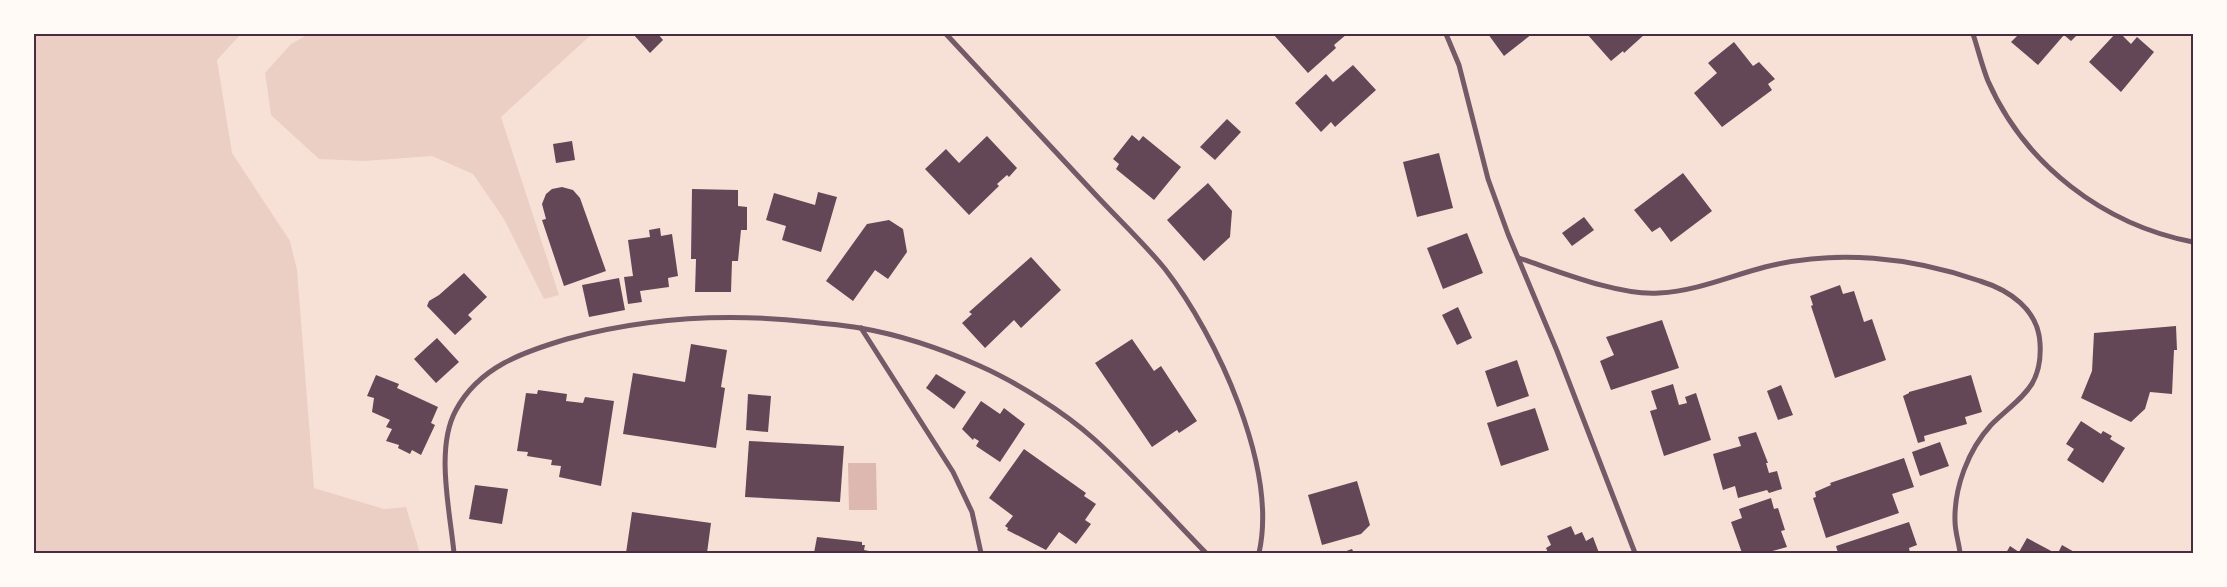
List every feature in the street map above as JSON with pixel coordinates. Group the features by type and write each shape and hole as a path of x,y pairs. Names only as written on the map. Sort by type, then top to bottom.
{"street":[{"path":"946,34 1165,269 1201,324 1228,380 1250,438 1262,496 1262,538 1259,553"},
{"path":"1446,34 1459,65 1488,179 1635,553"},
{"path":"1973,34 1988,81 2012,123 2045,165 2083,196 2125,221 2170,238 2193,242"},
{"path":"1519,258 1624,291 1658,294 1701,287 1766,267 1825,258 1884,258 1933,266 2001,288 2019,300 2033,318 2040,341 2040,363 2031,386 2018,403 1991,426 1972,452 1958,489 1955,522 1960,553"},
{"path":"454,553 445,462 447,437 456,411 476,382 508,359 548,345 608,328 692,317 765,318 861,328 928,345 972,363 1044,402 1092,437 1206,553"},
{"path":"861,328 953,472 972,512 981,553"}],"shaded area":[{"path":"34,34 241,34 217,60 232,153 290,241 297,270 314,488 384,509 406,507 420,553 34,553"},
{"path":"309,34 592,34 501,117 559,295 544,299 504,219 473,174 432,156 364,161 319,159 271,115 265,73 291,44"},
{"path":"848,463 876,463 877,510 849,510"}],"building":[{"path":"633,34 658,34 663,40 650,53"},
{"path":"1273,34 1347,34 1334,45 1336,48 1308,73"},
{"path":"1488,34 1532,34 1504,56"},
{"path":"1587,34 1645,34 1624,53 1623,51 1611,61"},
{"path":"2019,34 2078,34 2071,41 2064,35 2038,65 2011,42"},
{"path":"2115,34 2121,34 2131,44 2137,37 2154,52 2121,92 2089,62"},
{"path":"1734,42 1753,66 1759,62 1775,79 1768,84 1772,90 1722,127 1694,93 1717,73 1708,63"},
{"path":"1353,65 1376,90 1335,127 1331,122 1321,132 1295,103 1326,74 1333,82"},
{"path":"1227,119 1241,132 1215,160 1200,147"},
{"path":"1132,135 1139,141 1143,136 1181,167 1154,200 1116,169 1119,164 1113,159"},
{"path":"987,136 1017,168 1009,177 1007,175 997,184 999,186 969,215 925,169 946,149 959,163"},
{"path":"572,141 575,160 556,163 553,144"},
{"path":"1439,153 1453,208 1417,217 1403,162"},
{"path":"1683,173 1712,211 1671,242 1660,227 1652,232 1634,210"},
{"path":"1208,183 1232,211 1230,237 1204,261 1167,220"},
{"path":"562,187 573,190 580,198 606,271 564,286 542,220 546,219 542,204 546,194 552,189"},
{"path":"692,189 738,190 738,206 747,207 747,230 741,230 738,261 732,261 731,292 695,292 696,259 691,259"},
{"path":"818,192 837,197 821,252 782,240 786,226 766,220 774,193 815,205"},
{"path":"1584,217 1594,230 1572,246 1562,233"},
{"path":"889,220 903,229 907,252 888,279 875,270 853,301 826,281 867,224"},
{"path":"660,228 661,236 672,234 678,276 668,278 669,287 640,291 642,302 628,304 624,277 633,276 628,240 650,237 649,230"},
{"path":"1467,233 1483,273 1443,289 1427,248"},
{"path":"1031,257 1061,290 1021,328 1014,320 985,348 962,323 972,314 969,312"},
{"path":"464,273 487,297 468,315 472,319 455,335 427,306 429,301 439,295"},
{"path":"619,278 625,310 589,317 582,285"},
{"path":"1840,285 1843,294 1854,291 1864,322 1872,319 1886,360 1835,378 1811,306 1813,305 1810,296"},
{"path":"1458,307 1472,338 1457,345 1442,315"},
{"path":"1662,320 1679,368 1611,390 1600,361 1614,355 1606,337"},
{"path":"2176,326 2177,350 2174,350 2172,394 2150,392 2145,409 2131,422 2081,398 2092,371 2094,333"},
{"path":"437,338 459,362 436,383 414,359"},
{"path":"1132,339 1154,371 1161,366 1197,421 1179,433 1177,430 1152,447 1095,363"},
{"path":"691,344 727,350 721,387 725,388 716,448 623,434 633,373 685,382"},
{"path":"1517,360 1529,396 1497,407 1485,371"},
{"path":"936,374 966,392 954,409 926,388"},
{"path":"376,375 399,384 397,388 438,407 431,423 435,425 421,455 412,450 410,454 398,448 399,445 386,441 392,429 386,427 390,420 372,412 374,398 367,396"},
{"path":"1971,375 1982,412 1965,417 1967,424 1924,436 1925,441 1918,443 1903,396 1909,392"},
{"path":"1673,384 1679,405 1687,403 1685,397 1696,393 1711,440 1664,456 1650,411 1657,409 1651,391"},
{"path":"1781,385 1793,415 1778,420 1767,391"},
{"path":"538,390 567,394 566,401 583,403 585,397 614,401 601,486 559,477 561,466 551,465 552,460 527,456 528,452 517,451 526,393 537,394"},
{"path":"748,394 771,396 768,432 746,430"},
{"path":"981,401 1000,414 1004,408 1025,424 1000,462 976,446 979,441 974,438 973,440 962,429"},
{"path":"1535,408 1549,450 1501,466 1487,423"},
{"path":"2081,421 2101,434 2103,431 2112,436 2110,439 2125,448 2103,483 2067,460 2074,449 2066,444"},
{"path":"1756,432 1768,463 1766,463 1769,473 1777,471 1782,489 1769,493 1767,490 1738,498 1735,486 1723,490 1713,454 1741,446 1738,437"},
{"path":"749,441 844,446 840,502 745,497"},
{"path":"1940,442 1949,466 1920,476 1912,452"},
{"path":"1024,449 1086,493 1084,496 1096,504 1085,520 1091,524 1076,544 1059,532 1046,550 1007,530 1008,528 1005,526 1013,516 989,498"},
{"path":"1904,458 1914,487 1892,494 1899,513 1826,538 1813,498 1816,497 1815,492 1831,485 1830,483"},
{"path":"1357,481 1370,525 1361,534 1322,545 1308,495"},
{"path":"475,485 508,489 502,524 469,519"},
{"path":"1771,498 1774,509 1778,508 1785,530 1781,531 1787,547 1765,553 1742,553 1731,522 1742,518 1739,509"},
{"path":"632,512 711,523 707,553 626,553"},
{"path":"1909,522 1917,545 1909,548 1910,553 1838,553 1836,546"},
{"path":"1571,526 1575,535 1582,532 1586,541 1593,537 1599,553 1548,553 1546,548 1551,545 1547,536"},
{"path":"817,537 862,542 862,545 865,545 864,550 879,553 814,553"},
{"path":"2027,538 2055,553 2006,553 2010,546 2019,552"},
{"path":"2062,545 2076,553 2058,553"},
{"path":"1352,549 1354,553 1341,553"}]}
